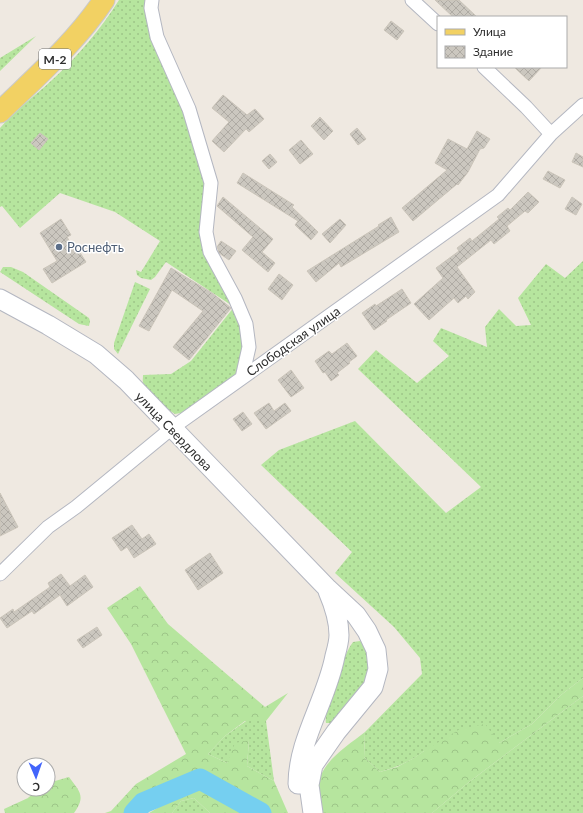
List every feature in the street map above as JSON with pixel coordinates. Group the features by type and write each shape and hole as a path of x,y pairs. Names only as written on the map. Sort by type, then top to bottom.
{"main road":[{"name":"М-2","path":"0,108 89,0"},
{"name":"М-2","path":"0,108 25,89 68,46 104,0"},
{"name":"улица Свердлова","path":"0,299 48,325 96,354 126,380 328,590 356,615 367,631 376,650 378,670 373,687 336,732 313,765 309,785 313,813"},
{"name":"улица Свердлова","path":"303,813 298,792 298,776 303,750 332,671 339,636 337,613 328,590"}],"street":[{"path":"152,0 151,8 157,37 189,109 211,183 206,232 210,252 235,298 246,324 249,346 242,378"},
{"path":"412,0 437,23"},
{"path":"485,68 526,107 551,134"},
{"name":"Слободская улица","path":"0,574 48,527 76,507 172,428 498,195 551,134 583,105"}],"green space":[{"path":"119,0 146,0 147,20 153,44 197,147 205,185 201,238 208,259 233,301 242,328 244,350 235,378 186,412 175,414 149,392 144,385 143,375 171,374 191,361 234,307 166,262 151,280 141,278 137,275 136,270 141,272 160,241 115,212 60,193 20,228 2,206 0,207 0,128 12,115 70,62 96,32"},
{"path":"36,36 0,71 0,58"},
{"path":"583,261 583,678 561,695 532,724 499,743 424,751 403,764 380,772 364,757 365,732 422,674 420,658 394,627 335,573 352,552 261,465 279,450 355,421 446,513 481,487 358,369 376,350 417,383 449,356 433,341 441,328 487,347 485,327 499,309 516,326 531,325 518,298 546,264 565,278"},
{"path":"3,267 11,267 23,272 89,318 89,326 79,324 0,272"},
{"path":"135,282 150,289 118,354 114,349 114,343"},
{"path":"140,586 168,624 265,707 288,693 266,721 245,721 225,736 208,754 227,763 235,743 249,740 247,766 274,781 288,813 269,813 200,773 147,813 105,813 111,811 136,784 186,754 131,644 107,608"},
{"path":"360,641 367,645 371,656 367,680 331,723 326,723 328,706 340,669 353,642"},
{"path":"583,678 583,696 469,782 432,813 322,813 318,791 322,772 334,757 365,732 364,757 380,772 397,767 414,758 460,729 485,724 499,743 532,724 561,695"},
{"path":"583,696 583,813 432,813 469,782"},
{"path":"246,721 266,721 274,781 247,766 249,740 227,763 208,754 225,736"},
{"path":"69,777 79,790 81,798 74,813 5,813 4,809 29,797 56,797 56,781"},
{"path":"200,783 249,813 210,813 194,798 181,801 172,813 149,813"},
{"path":"194,798 210,813 172,813 181,801"}],"building":[{"path":"435,0 459,0 476,16 452,16"},
{"path":"391,21 404,31 397,40 384,30"},
{"path":"515,68 541,68 529,81"},
{"path":"223,95 247,115 255,109 264,119 249,132 246,129 224,152 212,141 229,122 212,108"},
{"path":"320,117 333,131 324,140 311,126"},
{"path":"357,128 366,139 358,145 350,134"},
{"path":"477,131 490,139 484,148 480,149 468,172 458,185 457,184 413,221 402,208 447,170 435,163 448,139 467,149"},
{"path":"40,133 48,139 39,150 31,143"},
{"path":"301,140 313,154 300,164 289,150"},
{"path":"576,153 583,157 583,167 572,162"},
{"path":"270,154 277,162 269,169 262,161"},
{"path":"548,171 565,180 560,188 543,179"},
{"path":"243,173 294,205 292,207 318,232 311,240 295,225 298,221 237,183"},
{"path":"528,192 539,202 528,213 525,211 507,226 510,231 494,244 491,240 457,267 475,292 468,299 466,296 458,303 454,298 429,320 414,304 443,278 436,268 459,251 457,248 470,238 472,241 499,219 497,217 508,208 510,210"},
{"path":"223,197 273,239 262,252 275,263 268,272 242,250 253,237 217,206"},
{"path":"572,197 582,204 576,215 565,209"},
{"path":"391,217 399,232 341,267 339,263 316,282 307,271 379,226 378,225"},
{"path":"61,219 71,235 67,237 76,252 79,251 86,262 52,283 43,269 57,261 40,233"},
{"path":"340,219 346,225 330,243 322,234"},
{"path":"221,241 236,251 229,260 219,253 217,247"},
{"path":"171,268 212,293 231,308 189,360 173,347 203,311 172,290 149,331 139,326"},
{"path":"279,274 293,285 282,300 268,289"},
{"path":"402,289 411,303 374,330 362,313 375,304 376,306"},
{"path":"347,343 357,356 337,373 339,375 331,381 325,372 323,373 315,361 329,351 332,354"},
{"path":"291,370 304,388 291,397 278,380"},
{"path":"269,403 274,411 285,403 291,411 266,429 254,413"},
{"path":"243,412 252,424 242,431 233,419"},
{"path":"0,493 18,527 0,536"},
{"path":"132,525 142,539 149,534 156,544 134,558 127,547 121,551 112,538"},
{"path":"210,553 223,573 198,590 185,570"},
{"path":"61,574 70,586 85,575 93,587 67,606 60,595 34,614 32,611 7,628 0,618 13,609 14,612 50,587 48,583"},
{"path":"97,627 102,635 83,648 77,640"}],"waterway":[{"path":"134,813 143,803 200,779 261,813"}],"place":[{"name":"Роснефть","path":"59,247"}]}
